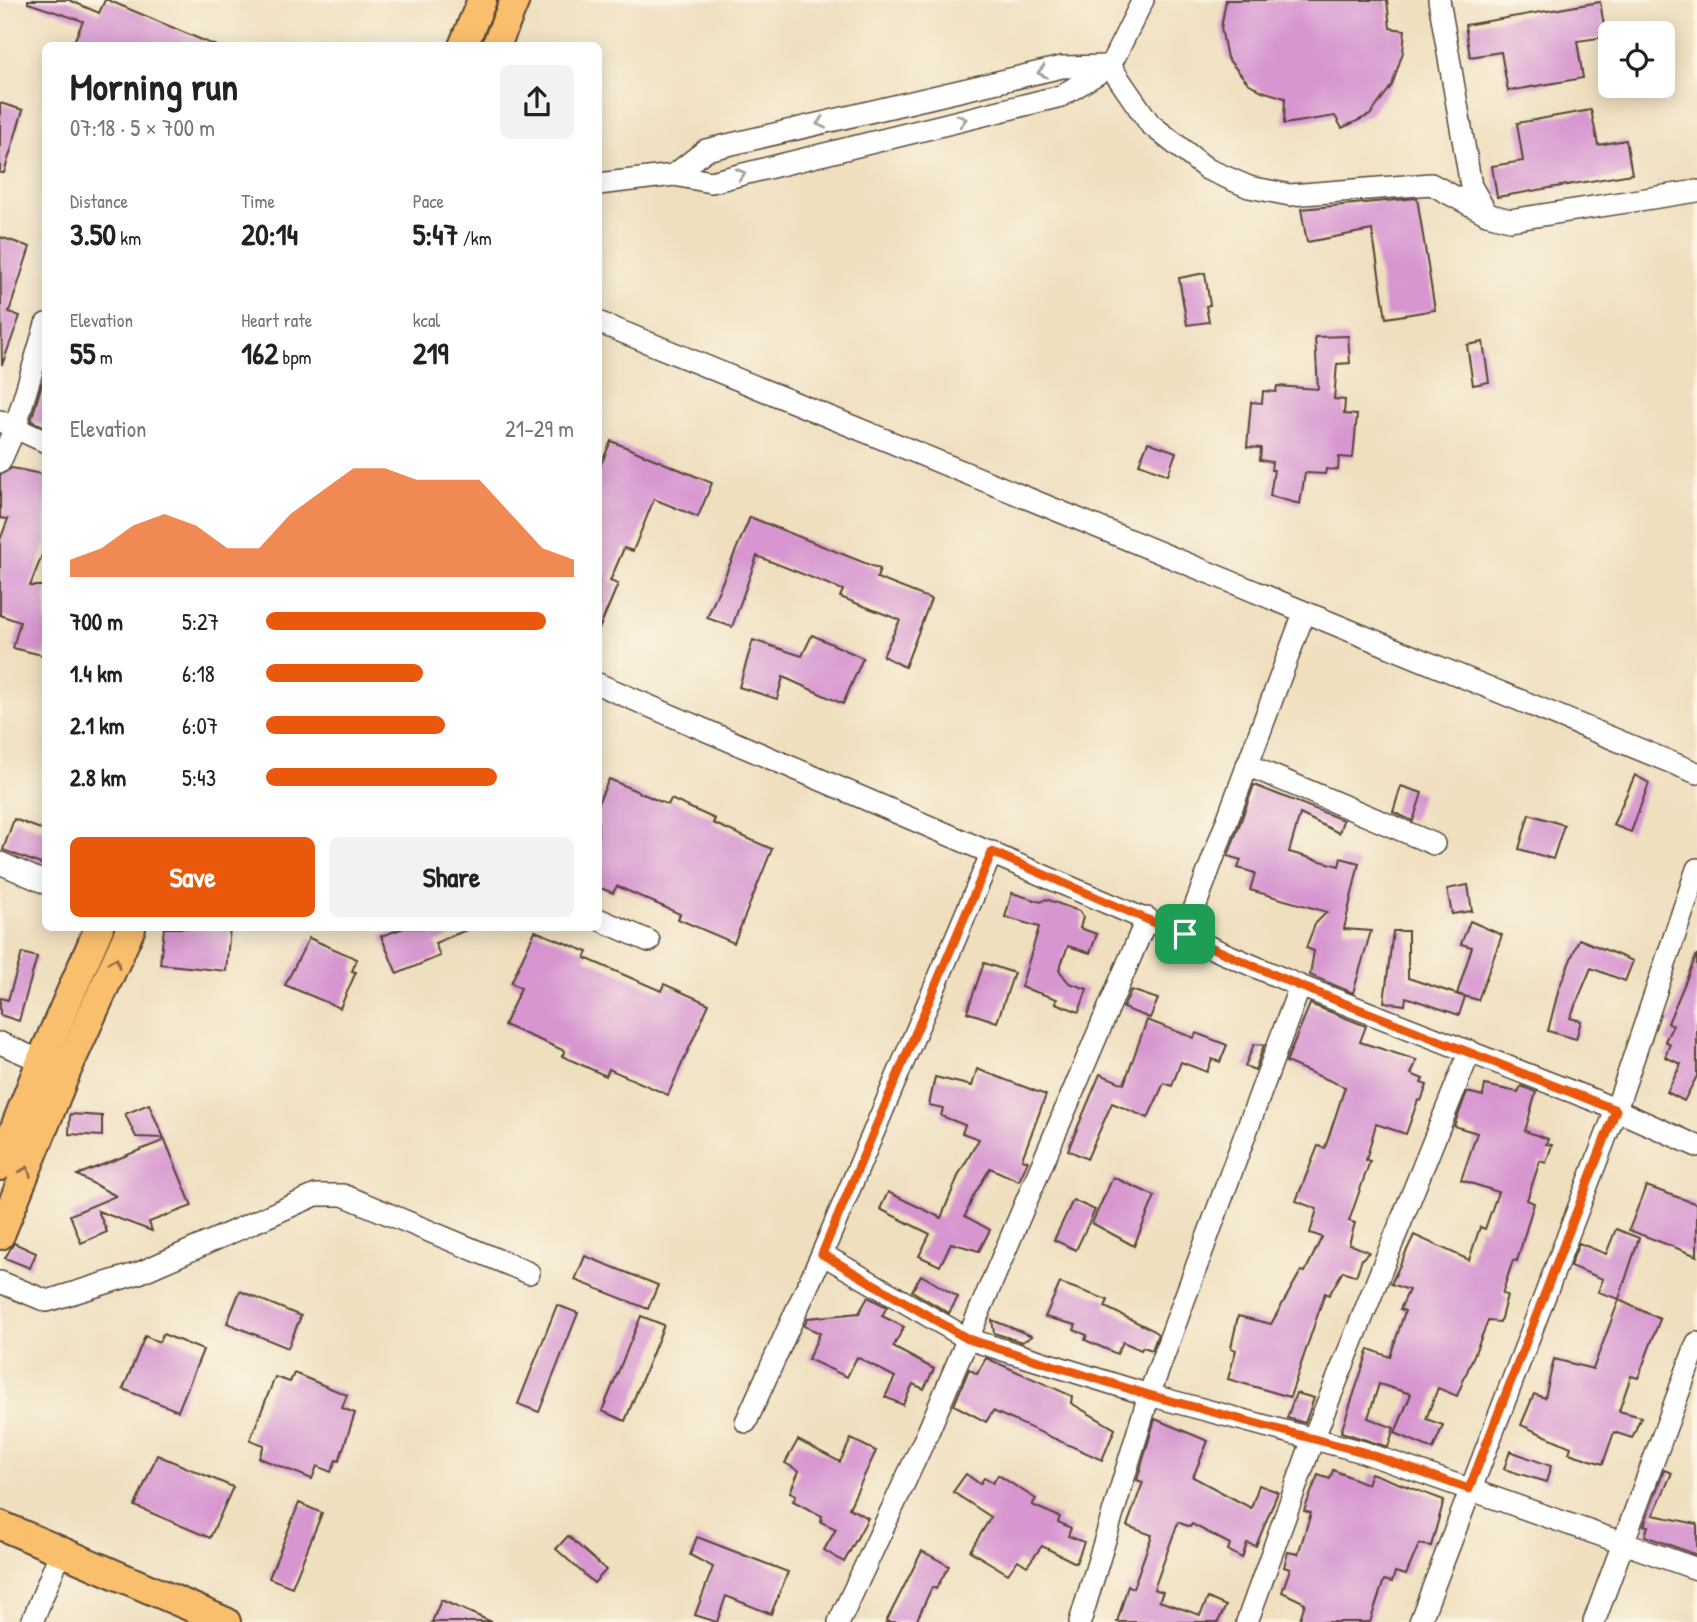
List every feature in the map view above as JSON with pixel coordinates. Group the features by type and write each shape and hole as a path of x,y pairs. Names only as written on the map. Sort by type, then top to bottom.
{"main road":[{"path":"465,42 482,0"},
{"path":"498,42 515,0"},
{"path":"0,1166 41,1061 98,931"},
{"path":"0,1235 66,1072 130,931"},
{"path":"0,1525 226,1622"}],"street":[{"path":"602,183 674,174 711,181 1061,96 1110,66 1143,0"},
{"path":"1446,1 1471,186 1487,214"},
{"path":"674,174 706,150 1062,67 1110,66"},
{"path":"1110,66 1150,124 1207,169 1249,187 1290,195 1431,184 1487,214 1510,220 1697,191"},
{"path":"602,324 1697,773"},
{"path":"0,462 7,425 42,334"},
{"path":"7,425 42,440"},
{"path":"1185,934 1304,613"},
{"path":"602,686 1185,934 1300,986 1616,1110 1697,1146"},
{"path":"1247,765 1434,844"},
{"path":"746,1422 822,1254 992,852"},
{"path":"0,863 42,881"},
{"path":"1420,1622 1616,1110 1697,869"},
{"path":"839,1622 968,1339 1147,918"},
{"path":"602,921 649,941"},
{"path":"1080,1622 1149,1395 1300,986"},
{"path":"0,1043 41,1061"},
{"path":"1247,1622 1312,1439 1469,1051"},
{"path":"0,1282 47,1301 139,1273 316,1195 343,1195 529,1273"},
{"path":"822,1254 968,1339 1149,1395 1363,1452 1697,1569"},
{"path":"1594,1622 1697,1343"},
{"path":"32,1622 61,1551"}],"building":[{"path":"28,0 69,0 99,13 105,0 108,0 207,42 74,42 83,21 28,3"},
{"path":"1226,0 1387,0 1390,28 1405,30 1403,52 1392,85 1370,115 1342,128 1335,116 1284,124 1285,98 1262,91 1248,83 1227,58 1221,28"},
{"path":"1600,2 1603,21 1598,21 1598,38 1577,41 1583,78 1508,91 1501,52 1470,57 1465,25"},
{"path":"0,103 23,110 4,173 0,173"},
{"path":"1591,110 1598,145 1626,140 1632,174 1497,197 1492,166 1523,161 1517,123"},
{"path":"1417,198 1435,310 1386,318 1372,230 1307,242 1301,209"},
{"path":"0,237 30,247 9,312 20,316 2,365"},
{"path":"1205,273 1210,305 1206,306 1209,322 1187,325 1179,278"},
{"path":"1348,336 1350,363 1337,364 1334,399 1345,400 1344,414 1357,415 1353,458 1339,457 1338,470 1326,469 1325,474 1305,473 1300,504 1270,496 1274,470 1271,470 1272,462 1260,460 1261,448 1247,447 1251,402 1262,403 1263,391 1276,392 1277,386 1318,389 1315,337"},
{"path":"1483,342 1489,382 1473,385 1467,345"},
{"path":"42,383 42,425 31,421"},
{"path":"611,441 712,483 698,517 654,499 633,551 624,548 610,581 618,584 602,622 602,462"},
{"path":"1148,442 1176,452 1168,475 1139,464"},
{"path":"12,468 42,474 42,555 30,586 42,586 42,655 13,648 20,622 0,615 0,540 8,519 0,518 0,475"},
{"path":"750,517 880,569 877,578 931,599 905,667 883,656 900,620 840,597 843,590 757,556 732,627 707,618"},
{"path":"812,635 863,658 843,704 783,677 777,699 739,687 753,640 802,656"},
{"path":"1635,775 1649,783 1631,832 1613,825"},
{"path":"609,779 668,805 671,799 715,819 713,823 772,849 734,943 678,919 680,914 617,886 613,893 602,889 602,794"},
{"path":"1254,785 1343,820 1339,833 1300,814 1289,852 1339,866 1341,858 1359,863 1344,929 1371,931 1353,993 1310,975 1314,951 1306,948 1315,924 1327,912 1250,890 1255,873 1238,868 1241,860 1228,856"},
{"path":"1401,786 1422,793 1413,821 1393,812"},
{"path":"1529,814 1564,825 1553,859 1519,849"},
{"path":"14,819 42,830 42,865 3,850"},
{"path":"1468,885 1472,911 1452,914 1447,889"},
{"path":"1012,893 1041,902 1046,899 1079,911 1083,917 1080,928 1097,934 1090,953 1068,946 1059,970 1069,983 1087,989 1079,1012 1055,1003 1057,999 1021,987 1039,927 1005,917"},
{"path":"1470,921 1502,935 1478,1000 1457,994 1472,947 1461,944"},
{"path":"164,931 230,931 226,971 160,964"},
{"path":"395,931 464,931 435,943 440,956 397,974 381,936"},
{"path":"535,931 588,952 585,958 661,991 664,984 709,1004 668,1095 609,1069 606,1076 562,1056 565,1051 504,1025 521,988 511,983"},
{"path":"1393,931 1408,931 1408,978 1465,997 1459,1015 1406,997 1405,1005 1384,1002"},
{"path":"309,938 357,959 352,971 356,972 340,1008 285,985"},
{"path":"1579,939 1633,961 1625,981 1591,968 1570,1018 1581,1021 1576,1039 1548,1031 1559,988"},
{"path":"22,953 37,957 19,1021 0,1015 0,998 8,1000"},
{"path":"1697,954 1697,1076 1684,1101 1667,1092 1681,1064 1665,1057 1670,1044 1665,1041 1673,1025 1668,1023"},
{"path":"984,963 1014,973 997,1022 967,1012"},
{"path":"1131,990 1158,999 1150,1018 1123,1008"},
{"path":"1310,1004 1366,1026 1360,1042 1417,1060 1411,1074 1423,1079 1421,1083 1427,1085 1421,1101 1418,1100 1406,1134 1376,1124 1366,1160 1370,1161 1349,1221 1355,1223 1349,1244 1369,1252 1362,1259 1356,1276 1343,1271 1329,1295 1325,1293 1290,1397 1228,1379 1236,1350 1231,1348 1238,1316 1271,1324 1301,1271 1305,1272 1322,1237 1310,1233 1317,1209 1296,1201 1318,1146 1325,1148 1345,1087 1286,1062"},
{"path":"1147,1020 1194,1038 1196,1033 1227,1045 1220,1062 1212,1059 1207,1072 1181,1062 1172,1086 1164,1083 1148,1118 1112,1103 1087,1159 1068,1150 1100,1074 1124,1084"},
{"path":"1254,1044 1264,1045 1255,1070 1245,1066"},
{"path":"977,1069 1046,1095 1022,1159 1028,1161 1019,1181 990,1168 973,1197 965,1216 990,1230 979,1251 951,1243 940,1266 919,1256 930,1234 880,1209 888,1192 941,1218 959,1174 979,1139 962,1133 965,1125 941,1116 943,1108 929,1105 935,1077 972,1086"},
{"path":"1485,1085 1518,1092 1521,1086 1536,1092 1525,1131 1548,1139 1546,1144 1552,1145 1546,1163 1540,1161 1527,1200 1534,1203 1517,1261 1513,1260 1502,1294 1507,1295 1500,1322 1488,1321 1457,1396 1438,1388 1426,1419 1443,1425 1433,1449 1395,1433 1411,1394 1379,1384 1368,1418 1394,1428 1388,1447 1341,1432 1369,1349 1390,1357 1405,1311 1400,1309 1409,1290 1391,1284 1414,1235 1469,1260 1480,1227 1485,1229 1498,1192 1461,1180 1477,1133 1454,1126 1467,1092 1483,1096"},
{"path":"149,1104 164,1138 136,1137 125,1114"},
{"path":"70,1114 102,1116 102,1136 69,1134"},
{"path":"165,1140 192,1206 149,1222 152,1231 98,1211 107,1232 81,1243 70,1215 116,1196 77,1175"},
{"path":"1113,1177 1155,1196 1134,1246 1092,1223"},
{"path":"1646,1186 1697,1204 1697,1256 1629,1230"},
{"path":"1073,1200 1095,1210 1076,1250 1054,1240"},
{"path":"1616,1229 1639,1238 1619,1299 1598,1292 1603,1279 1570,1266 1579,1243 1606,1254"},
{"path":"14,1243 36,1253 30,1268 5,1258"},
{"path":"585,1256 658,1285 648,1309 575,1280"},
{"path":"921,1275 958,1297 949,1313 912,1291"},
{"path":"1060,1283 1108,1300 1105,1307 1158,1334 1152,1350 1143,1347 1141,1350 1123,1342 1117,1354 1085,1340 1087,1335 1074,1330 1076,1325 1045,1317"},
{"path":"240,1291 301,1316 288,1348 227,1323"},
{"path":"868,1297 887,1307 882,1316 904,1327 893,1347 934,1369 924,1389 913,1384 903,1405 885,1397 895,1377 857,1357 847,1377 808,1359 820,1333 804,1326 808,1318 859,1313"},
{"path":"1619,1300 1660,1319 1638,1378 1631,1376 1619,1411 1641,1417 1632,1438 1614,1432 1603,1464 1569,1453 1571,1447 1521,1425 1534,1394 1545,1398 1554,1359 1593,1369"},
{"path":"557,1305 578,1313 539,1412 518,1404"},
{"path":"641,1316 664,1325 625,1421 602,1411"},
{"path":"992,1320 1032,1336 1022,1342 994,1333"},
{"path":"163,1334 203,1350 178,1411 123,1389 145,1336 159,1342"},
{"path":"986,1358 1072,1396 1071,1403 1115,1429 1102,1460 993,1411 986,1422 954,1405 969,1369 977,1374"},
{"path":"294,1373 347,1395 342,1408 355,1413 339,1461 336,1460 331,1472 317,1466 312,1479 259,1458 264,1445 250,1440 275,1377 290,1382"},
{"path":"1296,1393 1314,1398 1305,1423 1287,1418"},
{"path":"1155,1419 1208,1441 1193,1477 1251,1508 1259,1485 1278,1492 1256,1546 1247,1543 1242,1558 1228,1550 1230,1544 1192,1524 1190,1527 1178,1522 1154,1589 1163,1592 1159,1601 1200,1615 1208,1598 1226,1606 1218,1622 1117,1622 1128,1585 1133,1588 1152,1535 1127,1526 1143,1482 1137,1480"},
{"path":"851,1439 876,1451 849,1508 868,1518 844,1562 824,1550 836,1529 821,1522 822,1516 793,1501 796,1495 790,1492 799,1471 785,1463 798,1440 840,1462"},
{"path":"1510,1451 1551,1466 1546,1482 1504,1469"},
{"path":"157,1455 233,1487 210,1538 135,1506"},
{"path":"1333,1470 1367,1484 1371,1473 1444,1500 1431,1546 1419,1544 1406,1575 1395,1572 1392,1582 1384,1580 1370,1622 1299,1622 1305,1603 1282,1592 1290,1569 1284,1567 1288,1552 1298,1554 1311,1513 1304,1511 1318,1475 1330,1479"},
{"path":"1664,1470 1672,1473 1653,1515 1697,1524 1697,1555 1645,1536 1648,1526 1644,1525"},
{"path":"966,1474 980,1484 984,1478 993,1483 998,1475 1036,1499 1032,1505 1060,1517 1058,1522 1071,1528 1068,1536 1084,1542 1076,1563 1042,1546 1027,1566 1018,1560 1008,1574 970,1551 991,1517 953,1492"},
{"path":"299,1503 322,1513 292,1587 269,1578"},
{"path":"568,1536 606,1570 594,1583 556,1549"},
{"path":"697,1537 788,1572 771,1614 726,1596 717,1622 695,1615 713,1567 690,1555"},
{"path":"922,1551 949,1566 936,1589 932,1587 916,1622 886,1622"},
{"path":"441,1600 492,1622 432,1622"}],"route":[{"path":"992,852 1185,934 1300,986 1616,1110 1469,1489 1363,1452 1149,1395 968,1339 822,1254 992,852"}]}
